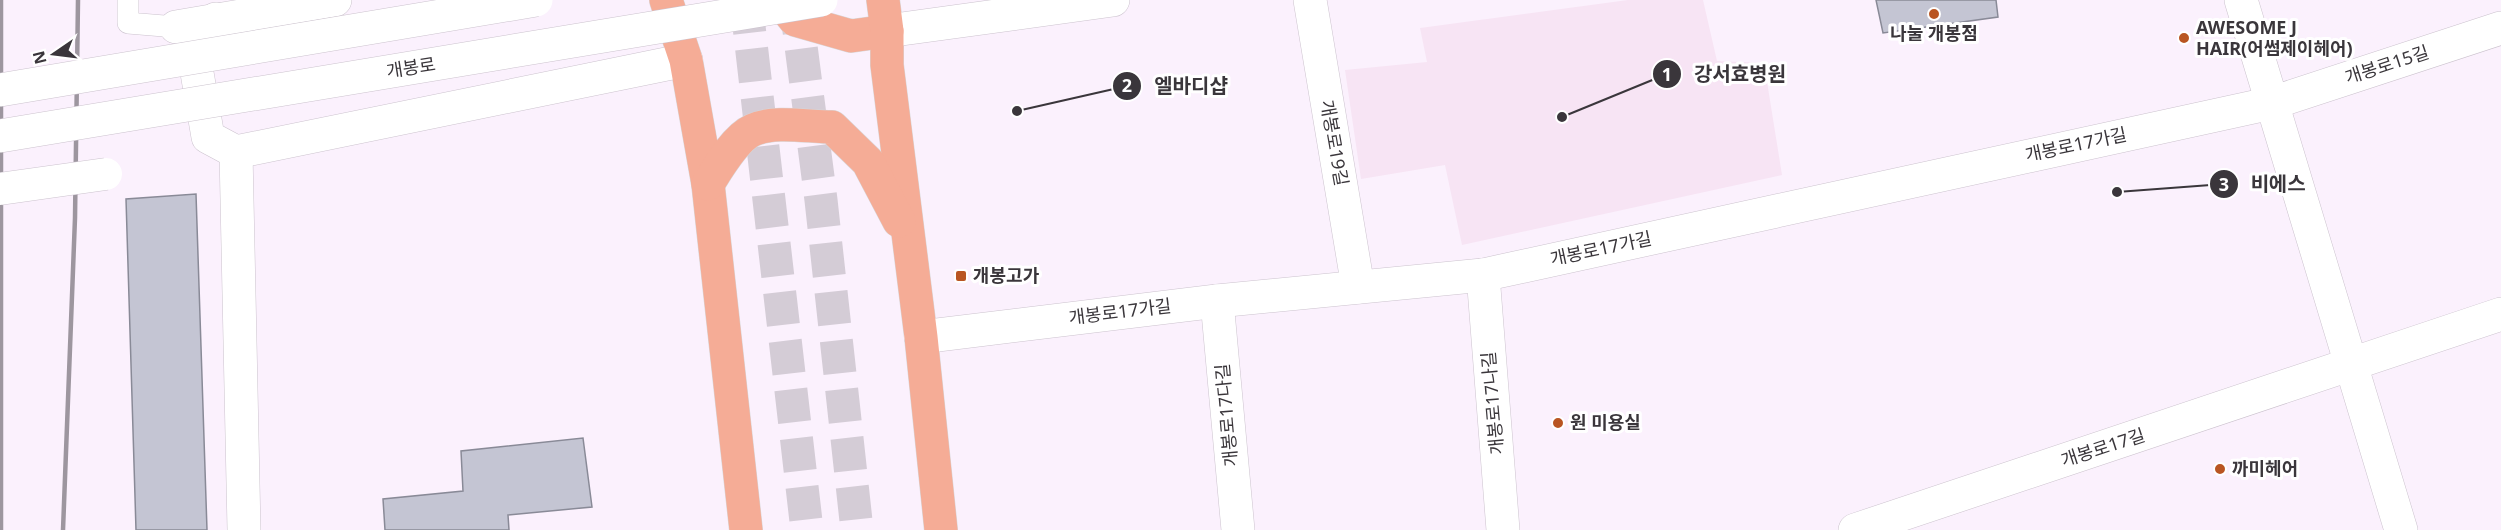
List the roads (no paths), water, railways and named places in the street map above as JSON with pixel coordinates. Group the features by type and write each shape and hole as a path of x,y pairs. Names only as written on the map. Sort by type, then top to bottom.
{"main road":[{"path":"666,0 686,60 708,184 746,530"},
{"path":"779,0 795,20 850,36 885,15 887,65 921,337 941,530"},
{"path":"708,184 725,156 752,131 778,126 832,128 868,162 909,242"}],"street":[{"path":"176,27 334,0"},
{"path":"0,90 536,0"},
{"name":"개봉로","path":"0,136 821,0"},
{"path":"885,15 1113,0"},
{"name":"개봉로19길","path":"1310,0 1358,287"},
{"path":"2241,0 2401,530"},
{"path":"216,19 195,61 208,138 236,152 686,60"},
{"name":"개봉로15길","path":"2272,103 2501,28"},
{"name":"개봉로17가길","path":"921,337 1217,301 1483,275 2272,103"},
{"path":"236,152 244,530"},
{"path":"0,189 106,174"},
{"name":"개봉로17나길","path":"1483,275 1503,530"},
{"name":"개봉로17다길","path":"1217,301 1238,530"},
{"path":"2351,366 2501,314"},
{"name":"개봉로17길","path":"1855,530 2351,366"}],"lane":[{"path":"128,0 128,23 176,27"}],"tunnel":[{"path":"746,0 807,530"},
{"path":"795,0 821,200 857,530"}],"railway":[{"path":"1,0 1,530"},
{"path":"63,530 75,218 78,0"}],"place":[{"name":"나눌 개봉점","path":"1934,14"},
{"name":"AWESOME J HAIR(어썸제이헤어)","path":"2184,38"},
{"name":"엘바디샵","path":"1017,111"},
{"name":"강서효병원","path":"1562,117"},
{"name":"비에스","path":"2117,192"},
{"name":"개봉고가","path":"961,276"},
{"name":"원 미용실","path":"1558,423"},
{"name":"까미헤어","path":"2220,469"}]}
